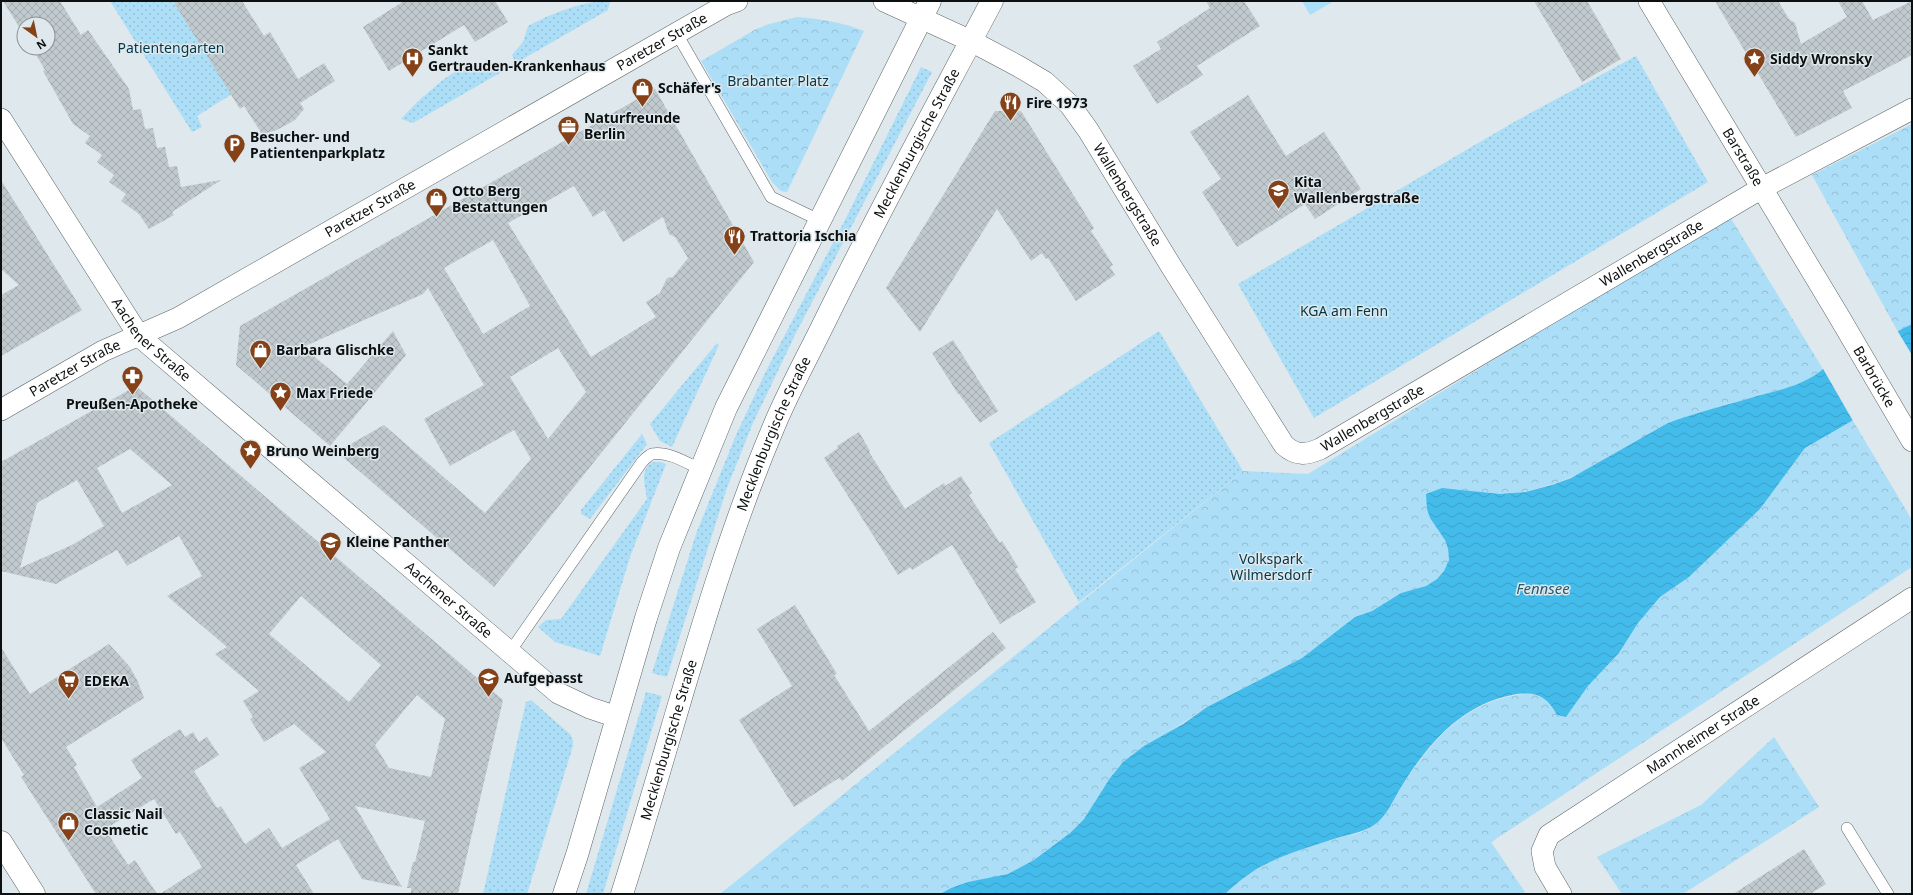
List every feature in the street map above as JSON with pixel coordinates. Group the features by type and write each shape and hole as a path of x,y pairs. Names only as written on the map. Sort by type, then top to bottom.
{"main road":[{"name":"Mecklenburgische Straße","path":"622,894 659,769 684,692 722,561 774,424 868,235 992,1"},
{"path":"564,894 646,618 669,548 700,469 726,408 926,9"},
{"path":"1,842 34,894"}],"street":[{"name":"Paretzer Straße","path":"1,410 103,352 178,318 726,5 737,1"},
{"path":"884,1 926,9 971,41"},
{"name":"Barstraße","path":"1648,1 1837,313"},
{"name":"Wallenbergstraße","path":"971,41 1045,82 1070,105 1088,130 1284,446 1293,452 1303,454 1310,454 1320,449 1762,188 1912,109"},
{"name":"Aachener Straße","path":"1,119 139,336 509,653 558,693 590,708 617,717"},
{"name":"Barbrücke","path":"1837,313 1912,441"},
{"name":"Mannheimer Straße","path":"1561,894 1545,867 1542,851 1550,835 1912,598"}],"lane":[{"path":"677,34 771,197 821,221"},
{"path":"509,653 642,462 651,454 663,454 682,460 700,469"},
{"path":"1847,828 1888,894"}],"green space":[{"name":"Patientengarten","path":"110,1 173,1 232,94 197,116 202,127 192,132"},
{"path":"610,1 608,10 516,63 512,55 523,42 528,26 578,5"},
{"path":"1302,1 1334,1 1310,15"},
{"name":"Brabanter Platz","path":"797,17 831,21 864,31 787,192 781,191 772,182 701,61 756,29"},
{"name":"KGA am Fenn","path":"1636,56 1708,182 1314,418 1238,284 1514,122"},
{"path":"500,62 505,70 413,123 401,119 417,102 444,79 469,63 489,65"},
{"path":"921,67 932,72 795,335 753,423 727,488 667,677 652,673 696,534 736,435 766,371 847,216"},
{"path":"1912,124 1912,324 1898,332 1812,175"},
{"name":"Volkspark Wilmersdorf","path":"1729,215 1823,369 1816,375 1783,389 1668,423 1609,459 1567,479 1546,486 1524,492 1501,494 1478,493 1456,489 1445,540 1449,560 1444,571 1437,579 1426,586 1401,593 1372,611 1355,617 1302,658 1207,707 1123,762 1110,778 1084,819 1070,833 1034,860 1009,874 951,888 940,894 720,894 1243,471 1308,474"},
{"path":"1159,331 1243,471 1079,602 989,443"},
{"path":"717,343 719,345 672,447 660,441 650,424"},
{"path":"1852,419 1912,520 1912,567 1491,842 1525,892 1522,894 1225,894 1239,881 1266,863 1341,837 1361,832 1376,823 1386,812 1411,772 1434,743 1461,718 1477,709 1493,701 1527,694 1539,696 1553,708 1557,715 1566,717 1588,686 1619,653 1638,623 1660,597 1689,577 1760,509 1805,448"},
{"path":"642,434 647,444 590,519 581,514 581,510"},
{"path":"653,462 666,464 630,557 600,656 555,642 538,627 546,620 561,619 647,499 644,474 646,469"},
{"path":"646,692 662,696 603,894 586,894"},
{"path":"531,700 571,735 573,746 527,894 483,894 526,702"},
{"path":"1774,737 1819,807 1683,894 1622,894 1597,857 1701,805"}],"water":[{"name":"Fennsee","path":"1912,324 1912,386 1805,448 1760,509 1689,577 1660,597 1638,623 1619,653 1588,686 1566,717 1557,715 1549,703 1533,694 1512,695 1493,700 1476,708 1446,730 1433,743 1410,773 1385,814 1374,825 1360,832 1337,838 1274,860 1260,867 1225,894 940,894 968,882 1008,874 1034,860 1070,833 1084,819 1110,778 1123,762 1144,746 1183,724 1207,707 1302,658 1355,617 1372,611 1401,593 1426,586 1437,579 1444,571 1449,560 1448,549 1445,540 1430,518 1427,509 1426,494 1442,488 1500,494 1525,492 1552,485 1571,478 1668,423 1800,383 1816,375 1823,369"}],"pier":[{"path":"1897,330 1912,355 1912,388 1853,421 1822,367"}],"building":[{"path":"3,1 60,1 81,35 88,30 129,89 133,110 141,109 145,129 153,128 157,148 165,147 169,167 177,166 181,187 221,180 172,212 174,215 149,229 139,214 121,201 126,194 109,182 114,175 97,162 102,155 85,143 90,136 73,124 43,71 45,70 37,56 56,56 56,16 16,16 16,22"},
{"path":"173,1 242,1 264,36 270,32 298,79 324,63 335,81 300,103 304,109 295,120 277,130 262,134 244,106 240,109"},
{"path":"404,1 495,1 508,22 475,42 464,25 389,71 363,27"},
{"path":"1206,1 1244,1 1260,26 1197,66 1203,75 1157,104 1133,66 1161,49 1157,42 1210,8"},
{"path":"1534,1 1587,1 1621,59 1582,82"},
{"path":"1715,1 1778,1 1789,19 1795,23 1801,44 1847,17 1838,1 1862,1 1873,20 1912,1 1912,55 1843,91 1852,108 1796,137"},
{"path":"655,89 754,262 494,587 337,452 384,425 485,513 531,459 514,430 450,466 424,419 484,385 428,288 423,294 303,347 347,384 393,331 406,355 330,446 236,365 240,326","holes":["574,186 593,217 604,210 623,242 663,217 669,234 675,237 688,258 673,277 667,278 660,293 646,302 656,317 591,357 508,223","493,240 530,306 483,334 444,268","558,348 586,392 548,439 510,377"]},
{"path":"1248,95 1286,156 1324,132 1361,189 1315,219 1305,204 1237,247 1202,192 1221,179 1190,132"},
{"path":"995,111 1021,111 1094,228 1091,231 1113,265 1110,267 1115,275 1076,301 1048,258 1046,259 1042,253 1031,261 997,209 920,332 886,288"},
{"path":"1,180 82,310 1,356 1,295 19,285 1,269"},
{"path":"953,340 998,411 980,423 958,394 932,353"},
{"path":"136,386 503,700 458,894 411,894 411,888 407,888 425,821 355,806 402,887 362,879 338,839 296,865 314,894 160,894 202,867 180,832 176,834 154,799 105,829 128,865 135,860 157,894 96,894 21,777 24,775 1,738 1,647 30,694 109,644 130,667 144,698 66,747 77,765 74,767 97,807 142,778 131,760 180,729 185,737 193,732 199,742 207,737 219,755 194,771 217,808 221,806 245,844 269,828 282,848 330,819 299,768 326,752 294,724 264,742 250,719 253,717 243,701 259,691 215,654 227,647 167,596 202,576 179,536 127,566 117,550 56,584 1,571 1,462","holes":["130,449 172,485 122,513 97,468","77,480 104,526 72,545 20,568 37,503","301,596 381,665 349,702 269,634","417,695 445,719 431,777 389,768 375,745"]},
{"path":"859,432 870,451 869,452 905,509 944,483 945,486 961,476 972,493 969,495 1000,543 1002,541 1018,567 1015,569 1036,602 1000,624 952,545 912,570 911,567 898,575 824,458 838,448 837,446"},
{"path":"795,605 837,674 834,675 869,731 993,632 1006,648 842,781 839,778 794,807 739,720 792,686 757,629"},
{"path":"1804,849 1826,884 1810,894 1733,894"}],"place":[{"name":"Sankt Gertrauden-Krankenhaus","path":"412,78"},
{"name":"Siddy Wronsky","path":"1755,78"},
{"name":"Schäfer's","path":"643,108"},
{"name":"Fire 1973","path":"1011,122"},
{"name":"Naturfreunde Berlin","path":"569,146"},
{"name":"Besucher- und Patientenparkplatz","path":"235,164"},
{"name":"Kita Wallenbergstraße","path":"1278,210"},
{"name":"Otto Berg Bestattungen","path":"436,218"},
{"name":"Trattoria Ischia","path":"735,256"},
{"name":"Barbara Glischke","path":"260,370"},
{"name":"Preußen-Apotheke","path":"132,396"},
{"name":"Max Friede","path":"280,412"},
{"name":"Bruno Weinberg","path":"251,470"},
{"name":"Kleine Panther","path":"331,562"},
{"name":"Aufgepasst","path":"488,698"},
{"name":"EDEKA","path":"68,700"},
{"name":"Classic Nail Cosmetic","path":"68,842"}]}
